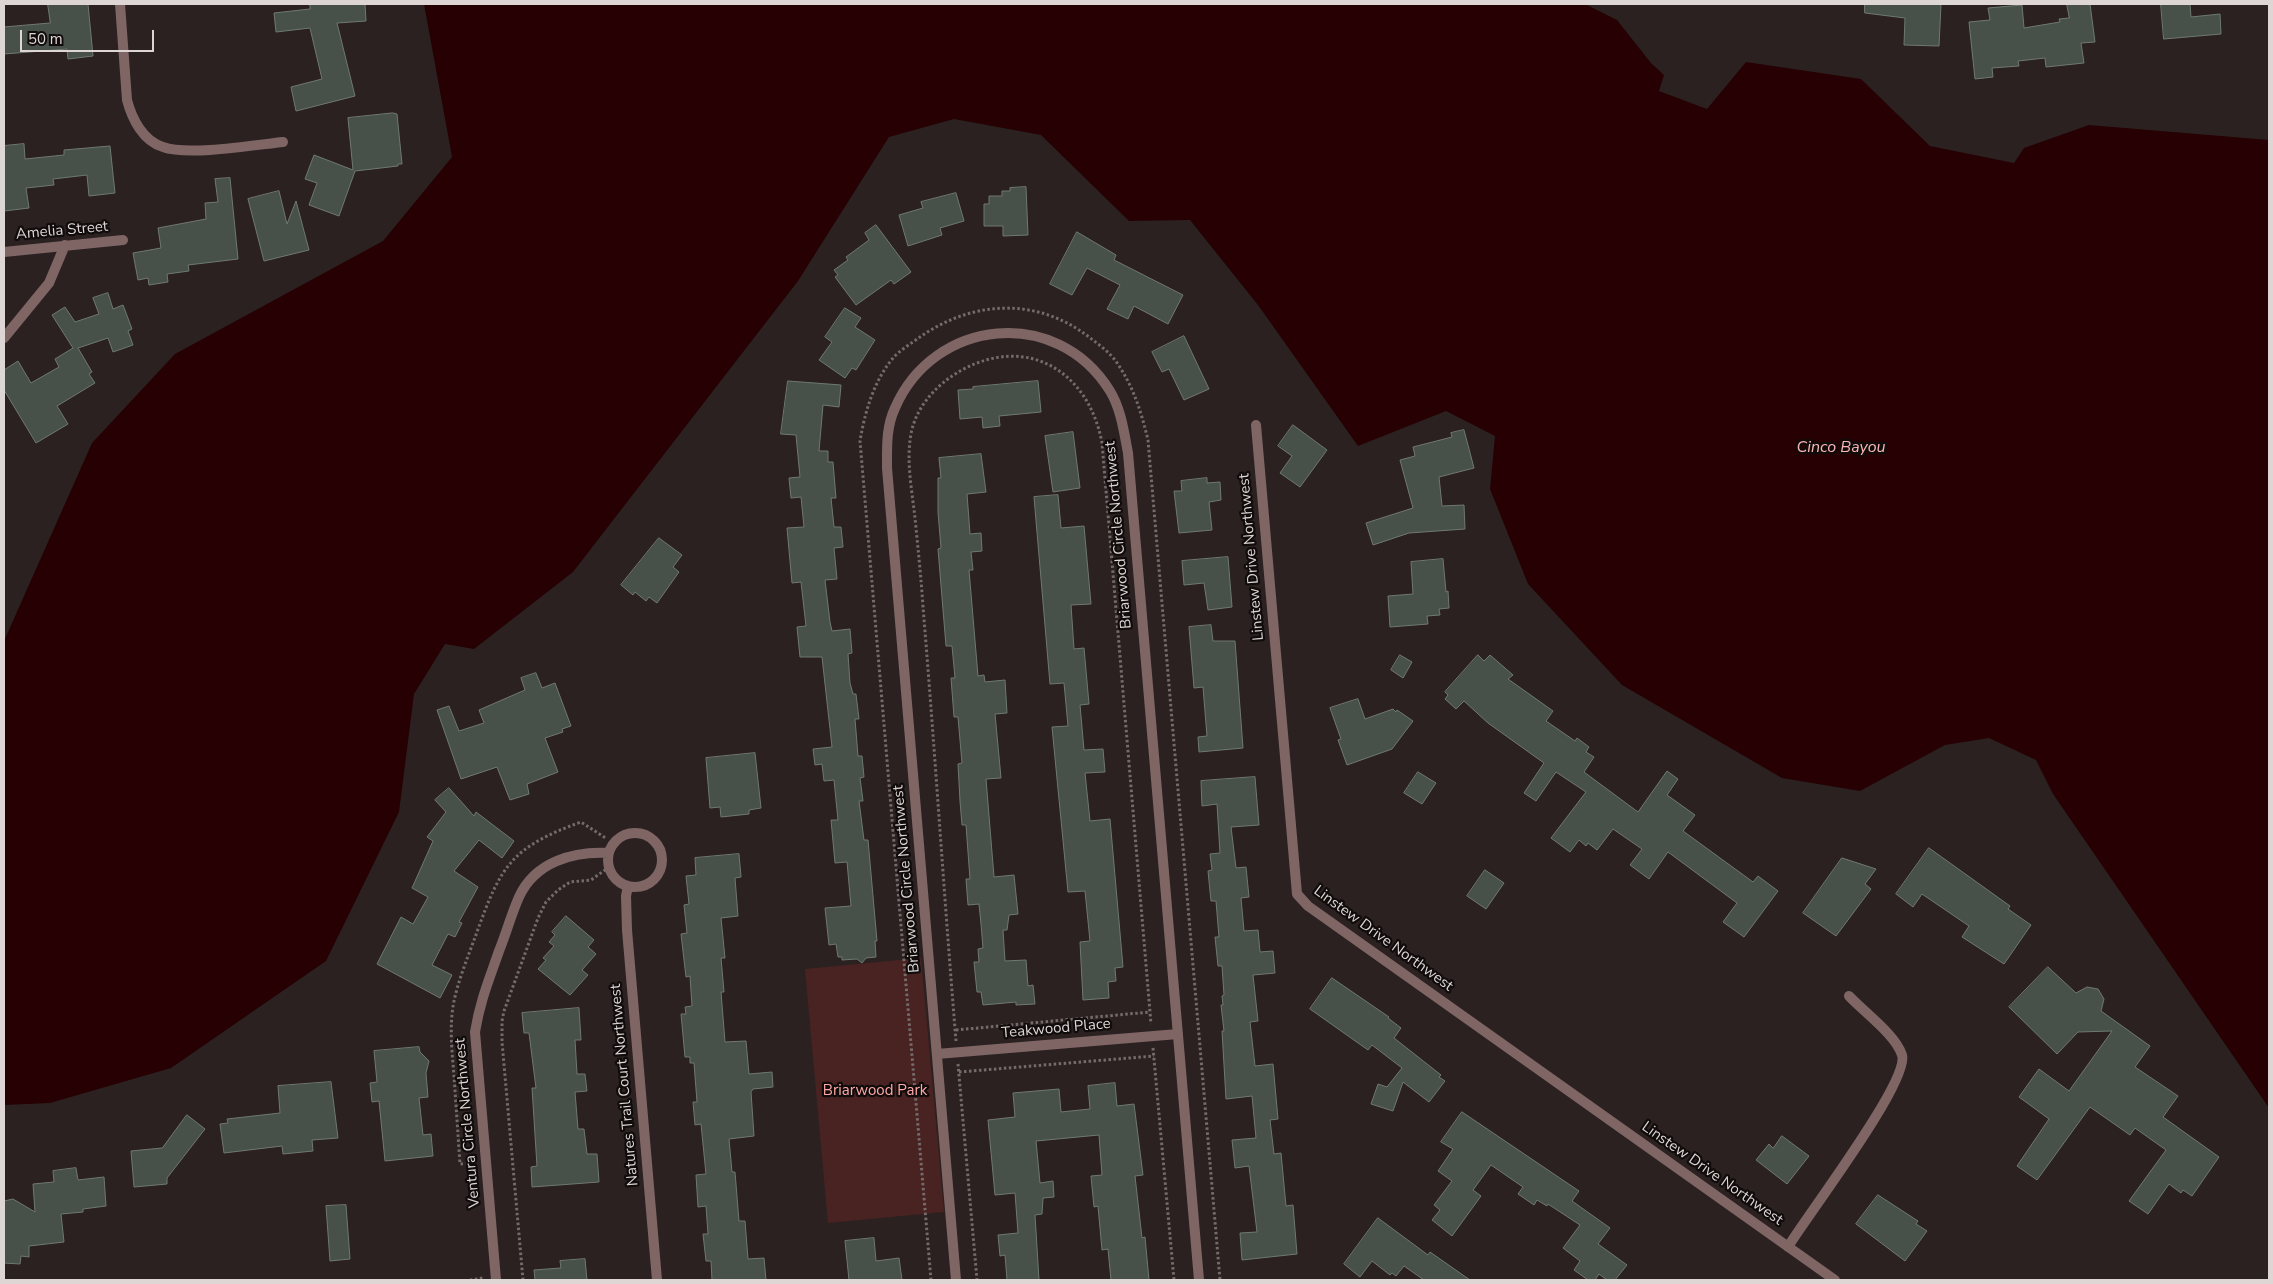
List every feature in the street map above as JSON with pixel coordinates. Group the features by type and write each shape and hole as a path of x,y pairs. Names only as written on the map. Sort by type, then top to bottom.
{"street":[{"path":"120,4 127,100 130,113 139,128 150,140 162,147 173,149 214,149 283,142"},
{"name":"Amelia Street","path":"4,252 123,240"},
{"path":"4,338 49,283 65,245"},
{"name":"Briarwood Circle Northwest","path":"956,1280 888,478 887,440 895,408 908,384 921,368 947,348 969,338 989,334 1025,334 1048,340 1070,350 1089,365 1110,391 1122,425 1128,453 1199,1280"},
{"name":"Linstew Drive Northwest","path":"1256,425 1297,894 1308,906 1835,1280"},
{"path":"632,833 642,834 652,839 659,847 662,862 656,877 648,884 638,887 628,886 618,882 611,874 609,853 614,843 622,836 632,833"},
{"name":"Ventura Circle Northwest","path":"496,1280 475,1032 479,1005 520,896 536,874 558,859 574,854 590,852 609,853"},
{"name":"Natures Trail Court Northwest","path":"628,886 626,896 627,930 657,1280"},
{"path":"1788,1247 1880,1113 1903,1068 1902,1056 1894,1042 1850,996"},
{"name":"Teakwood Place","path":"936,1054 1178,1034"}],"path":[{"path":"930,1280 860,441 870,400 879,378 894,357 938,325 968,312 996,308 1028,310 1053,315 1075,326 1114,359 1140,405 1149,449 1220,1280"},
{"path":"977,1280 910,458 911,433 925,403 938,385 952,375 981,360 996,356 1027,358 1055,367 1078,387 1088,400 1099,425 1174,1280"},
{"path":"523,1280 502,1042 502,1021 538,918 546,902 558,890 570,882 591,880 609,867"},
{"path":"956,1030 1150,1012"},
{"path":"959,1072 1154,1056"}],"green space":[{"name":"Briarwood Park","path":"921,958 944,1212 828,1223 805,969"}],"water":[{"name":"Cinco Bayou","path":"424,4 1585,4 1617,20 1651,63 1664,75 1659,91 1707,109 1746,62 1861,79 1930,146 2014,163 2024,148 2089,125 2269,140 2269,1108 2053,794 2036,760 1989,738 1945,745 1860,791 1782,778 1622,685 1528,584 1490,489 1495,436 1446,411 1358,446 1258,305 1190,220 1129,221 1041,135 954,119 889,137 798,281 573,572 474,649 445,644 414,694 399,812 326,961 171,1068 50,1103 4,1105 4,641 92,443 175,354 383,241 452,157"}],"building":[{"path":"48,4 88,4 93,56 68,59 67,49 4,54 4,27 50,23"},
{"path":"310,4 365,4 366,21 337,23 355,96 296,111 291,87 322,79 310,28 276,32 274,13 310,9"},
{"path":"1865,4 1941,4 1939,46 1904,45 1905,18 1865,13"},
{"path":"2067,4 2090,4 2095,42 2081,43 2084,63 2046,67 2045,58 2018,61 2019,66 1992,68 1993,77 1975,79 1969,22 1990,20 1988,8 2022,5 2024,28 2060,22 2059,19 2069,18"},
{"path":"2161,4 2190,4 2191,17 2220,14 2221,34 2164,39"},
{"path":"397,114 402,164 355,171 339,216 309,205 317,183 305,179 314,155 353,170 348,118"},
{"path":"24,144 25,159 64,155 64,150 110,146 115,193 89,196 87,175 53,179 54,185 26,188 29,208 4,211 4,146"},
{"path":"230,178 238,259 188,265 189,271 167,274 168,282 149,285 148,278 138,280 133,253 161,248 158,228 206,219 205,203 218,202 215,179"},
{"path":"1026,187 1028,235 1003,236 1003,226 984,226 984,204 989,204 989,196 1002,196 1002,191 1010,191 1010,188"},
{"path":"279,191 287,224 296,201 309,250 264,261 248,199"},
{"path":"956,193 964,221 940,228 942,235 908,246 899,215 923,208 921,202"},
{"path":"876,225 911,272 894,284 891,280 856,305 835,277 838,275 834,270 848,260 846,257 869,240 865,233"},
{"path":"1077,232 1116,255 1114,260 1183,295 1168,324 1134,306 1128,319 1107,309 1120,285 1087,268 1072,295 1050,284"},
{"path":"108,293 113,309 123,305 132,329 128,331 133,345 113,352 108,338 78,348 92,372 89,374 95,383 57,406 68,424 36,443 4,390 4,370 18,361 31,383 59,367 55,359 73,348 52,315 65,307 75,322 99,314 93,298"},
{"path":"845,308 861,318 855,327 875,340 856,370 852,368 845,378 819,360 832,342 825,337"},
{"path":"1184,336 1209,389 1184,400 1169,369 1162,372 1152,352"},
{"path":"788,381 841,385 839,407 823,405 819,451 828,451 828,462 833,462 836,498 831,498 834,527 841,527 843,547 834,548 837,579 825,580 830,622 832,631 850,629 852,653 848,654 850,683 853,694 856,694 859,719 855,719 858,756 862,756 864,777 860,778 863,801 859,801 864,840 868,840 877,941 875,941 876,957 866,958 862,963 857,959 842,960 842,957 838,957 836,944 829,945 825,908 851,906 847,862 835,863 831,820 838,820 834,780 824,781 822,764 815,765 813,749 832,747 822,657 800,657 797,627 806,626 801,582 792,583 787,528 804,527 801,497 791,498 789,478 800,477 796,435 781,434"},
{"path":"1038,381 1041,412 999,416 1000,426 983,428 982,417 960,419 958,390"},
{"path":"1293,425 1327,450 1300,487 1280,473 1292,456 1278,446"},
{"path":"1464,430 1474,468 1439,477 1442,506 1464,505 1465,529 1409,533 1373,545 1366,523 1413,508 1400,460 1415,456 1413,447 1452,437 1451,433"},
{"path":"1073,432 1080,488 1053,492 1045,436"},
{"path":"981,454 986,492 967,494 970,534 981,533 982,551 971,552 973,570 969,570 978,676 984,675 985,682 1005,680 1007,713 995,714 1001,778 986,779 994,877 1014,875 1018,914 1009,915 1007,930 1003,930 1005,961 1026,960 1028,986 1033,985 1035,1004 1016,1005 1016,1002 983,1005 981,992 977,992 974,962 979,962 978,949 983,948 979,904 968,905 966,879 970,879 966,825 962,825 958,764 962,763 958,717 954,717 951,678 955,678 952,646 946,646 938,549 941,548 938,478 941,478 939,458"},
{"path":"1207,478 1207,483 1220,482 1221,500 1209,502 1212,530 1179,533 1174,491 1182,491 1181,481"},
{"path":"1058,495 1061,528 1084,526 1091,604 1071,605 1074,649 1084,648 1089,704 1080,705 1084,750 1103,749 1105,772 1085,773 1090,821 1110,819 1123,967 1115,968 1116,981 1108,982 1109,998 1083,1000 1080,942 1090,941 1085,891 1068,892 1052,727 1068,726 1064,683 1050,684 1034,497"},
{"path":"659,538 682,555 673,567 679,572 657,603 649,597 646,601 635,592 633,595 621,585"},
{"path":"1228,557 1232,607 1208,610 1204,583 1184,585 1182,561"},
{"path":"1443,559 1449,608 1439,609 1440,615 1427,616 1428,624 1390,627 1388,596 1413,594 1411,562"},
{"path":"1211,625 1213,641 1235,641 1243,748 1199,752 1198,737 1207,736 1203,687 1194,688 1189,627"},
{"path":"1400,655 1412,662 1403,678 1391,670"},
{"path":"1478,655 1484,661 1490,655 1513,675 1508,679 1553,711 1546,721 1575,741 1577,738 1589,747 1586,752 1594,757 1584,772 1638,812 1667,771 1678,779 1667,795 1695,815 1683,831 1753,882 1758,876 1778,891 1744,937 1723,922 1737,903 1668,852 1649,879 1630,865 1642,849 1613,829 1597,850 1588,843 1586,846 1579,840 1570,852 1551,838 1586,792 1556,772 1536,801 1524,793 1544,763 1488,723 1464,701 1456,709 1445,699 1448,695 1445,692"},
{"path":"536,673 542,688 555,683 571,726 562,729 563,732 545,738 558,772 527,784 529,794 510,800 497,767 461,779 437,710 449,706 459,731 484,723 479,710 525,690 521,678"},
{"path":"1358,699 1365,719 1393,709 1413,721 1392,749 1347,765 1338,740 1341,739 1330,708"},
{"path":"755,753 761,808 749,810 749,814 721,817 720,807 710,808 706,758"},
{"path":"1418,772 1436,783 1422,804 1404,793"},
{"path":"1255,777 1259,825 1231,827 1236,868 1246,867 1249,897 1241,898 1244,931 1258,930 1260,952 1273,951 1275,973 1253,975 1258,1021 1250,1022 1255,1066 1273,1064 1278,1119 1270,1120 1274,1154 1281,1153 1286,1206 1293,1205 1297,1254 1242,1260 1240,1233 1257,1232 1249,1166 1235,1168 1232,1140 1256,1138 1252,1096 1226,1099 1222,1031 1224,1031 1221,1005 1223,1005 1222,996 1224,995 1222,966 1218,966 1215,937 1219,937 1216,901 1211,901 1208,871 1212,870 1210,854 1220,853 1217,804 1202,806 1201,781"},
{"path":"449,788 474,816 476,812 514,841 502,858 479,840 454,871 478,887 459,922 462,923 455,937 448,934 432,965 452,975 440,998 377,964 401,917 413,924 428,897 412,888 433,841 427,837 446,812 435,800"},
{"path":"1929,848 2010,906 2008,909 2031,925 2004,964 1962,937 1969,926 1922,894 1913,907 1896,894"},
{"path":"739,854 741,877 735,878 738,916 721,918 725,958 721,958 724,992 721,992 725,1042 746,1041 749,1074 772,1072 773,1087 753,1089 751,1092 754,1136 729,1139 732,1172 735,1172 739,1221 745,1221 748,1259 764,1258 766,1280 712,1280 711,1261 706,1261 703,1234 708,1234 706,1206 698,1207 696,1175 706,1174 701,1124 695,1125 693,1102 697,1102 694,1063 690,1063 690,1057 685,1057 681,1014 686,1014 685,1007 692,1006 690,976 686,977 681,934 687,933 684,905 689,904 686,876 696,875 695,858"},
{"path":"1842,858 1876,869 1865,884 1871,889 1836,936 1803,913"},
{"path":"1485,870 1504,883 1486,909 1467,896"},
{"path":"566,916 594,940 588,947 596,954 582,970 588,975 570,995 538,969 546,960 543,958 554,946 549,942 555,935 552,932"},
{"path":"2048,967 2076,993 2087,987 2098,989 2104,999 2101,1011 2150,1046 2135,1067 2178,1096 2163,1117 2219,1157 2192,1196 2183,1190 2181,1193 2169,1184 2148,1214 2129,1201 2166,1150 2135,1128 2130,1135 2090,1107 2037,1180 2017,1166 2049,1119 2019,1097 2039,1069 2069,1091 2112,1031 2078,1032 2057,1054 2009,1007"},
{"path":"1332,978 1389,1017 1401,1028 1394,1038 1441,1075 1439,1077 1445,1081 1429,1102 1403,1082 1393,1111 1371,1104 1378,1084 1387,1087 1402,1068 1372,1045 1368,1050 1310,1009"},
{"path":"579,1008 581,1040 575,1040 577,1074 585,1074 587,1091 575,1092 578,1129 584,1129 587,1154 597,1154 599,1182 532,1187 531,1167 537,1166 532,1088 536,1088 529,1033 524,1033 522,1013"},
{"path":"419,1047 420,1052 429,1061 426,1073 428,1097 419,1098 423,1135 431,1134 433,1156 385,1161 379,1101 372,1102 370,1083 377,1082 374,1051"},
{"path":"331,1082 338,1138 312,1140 313,1151 283,1154 282,1146 224,1153 220,1124 228,1123 227,1119 280,1113 278,1086"},
{"path":"1115,1083 1117,1106 1134,1104 1143,1175 1135,1176 1142,1238 1145,1237 1149,1280 1111,1280 1108,1249 1102,1250 1098,1206 1094,1207 1091,1176 1102,1175 1099,1135 1036,1141 1040,1183 1053,1181 1054,1197 1043,1198 1042,1214 1035,1215 1039,1280 1007,1280 1005,1255 1000,1256 998,1235 1018,1233 1015,1193 995,1195 988,1120 1015,1117 1013,1093 1059,1089 1061,1112 1090,1109 1088,1086"},
{"path":"1462,1112 1579,1191 1572,1201 1610,1228 1598,1244 1627,1265 1615,1280 1607,1280 1599,1274 1595,1280 1588,1280 1574,1270 1580,1261 1563,1248 1580,1225 1548,1204 1547,1206 1537,1200 1534,1205 1518,1194 1523,1187 1491,1165 1473,1190 1481,1196 1452,1236 1432,1220 1440,1210 1434,1205 1452,1181 1438,1171 1453,1149 1441,1142"},
{"path":"187,1115 205,1129 167,1178 167,1184 134,1187 131,1151 162,1148"},
{"path":"1782,1136 1809,1156 1787,1184 1756,1160 1769,1144 1773,1148"},
{"path":"76,1168 78,1180 104,1177 106,1206 83,1209 83,1212 61,1214 64,1242 29,1246 29,1257 21,1256 20,1264 4,1263 4,1201 13,1199 35,1212 33,1184 54,1182 53,1171"},
{"path":"1878,1195 1918,1221 1916,1224 1927,1231 1905,1261 1856,1224"},
{"path":"346,1205 350,1259 330,1261 326,1206"},
{"path":"1378,1218 1428,1255 1430,1252 1470,1280 1424,1280 1404,1266 1396,1276 1392,1273 1390,1275 1372,1261 1360,1277 1344,1264"},
{"path":"874,1238 876,1261 899,1258 902,1280 849,1280 845,1241"},
{"path":"585,1259 587,1280 535,1280 534,1270 561,1268 560,1261"}]}
